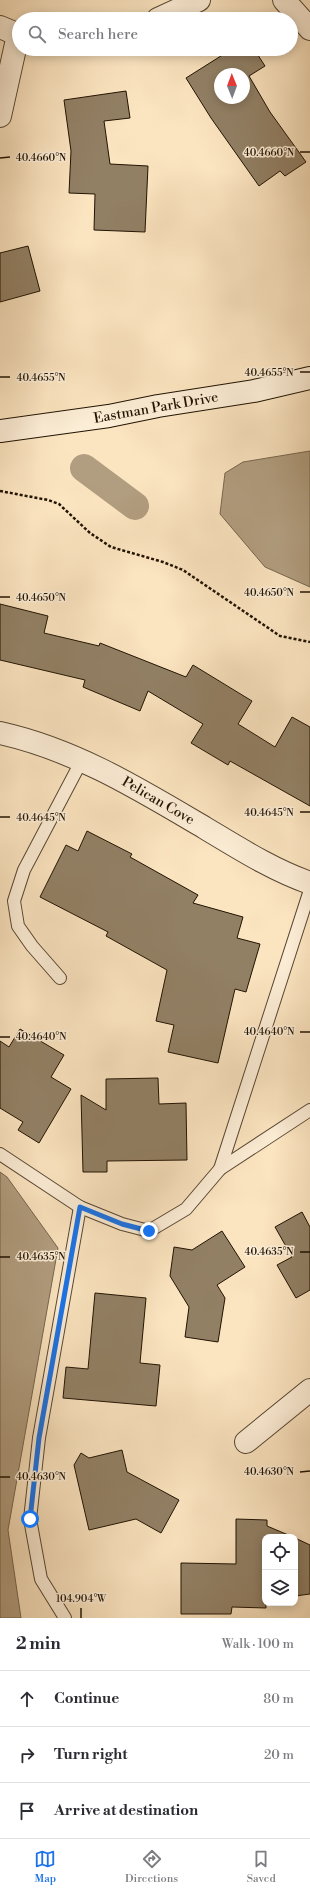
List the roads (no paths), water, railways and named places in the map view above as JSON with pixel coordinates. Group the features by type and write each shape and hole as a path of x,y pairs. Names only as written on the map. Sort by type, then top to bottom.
{"street":[{"path":"173,12 199,0"},
{"path":"284,0 295,12"},
{"path":"298,16 310,29"},
{"path":"0,27 12,32"},
{"path":"0,116 14,56"},
{"name":"Eastman Park Drive","path":"0,431 109,416 158,406 254,391 310,378"},
{"name":"Pelican Cove","path":"0,733 82,760 130,784 268,865 310,883"},
{"path":"246,1442 310,1390"}],"lane":[{"path":"60,978 32,946 18,926 14,901 24,870 82,760"},
{"path":"220,1169 310,890"},
{"path":"0,1154 80,1207 122,1224 149,1231 186,1209 220,1169 310,1110"},
{"path":"65,1618 41,1579 30,1519 39,1438 80,1207"}],"waterway":[{"path":"84,468 135,506"}]}
